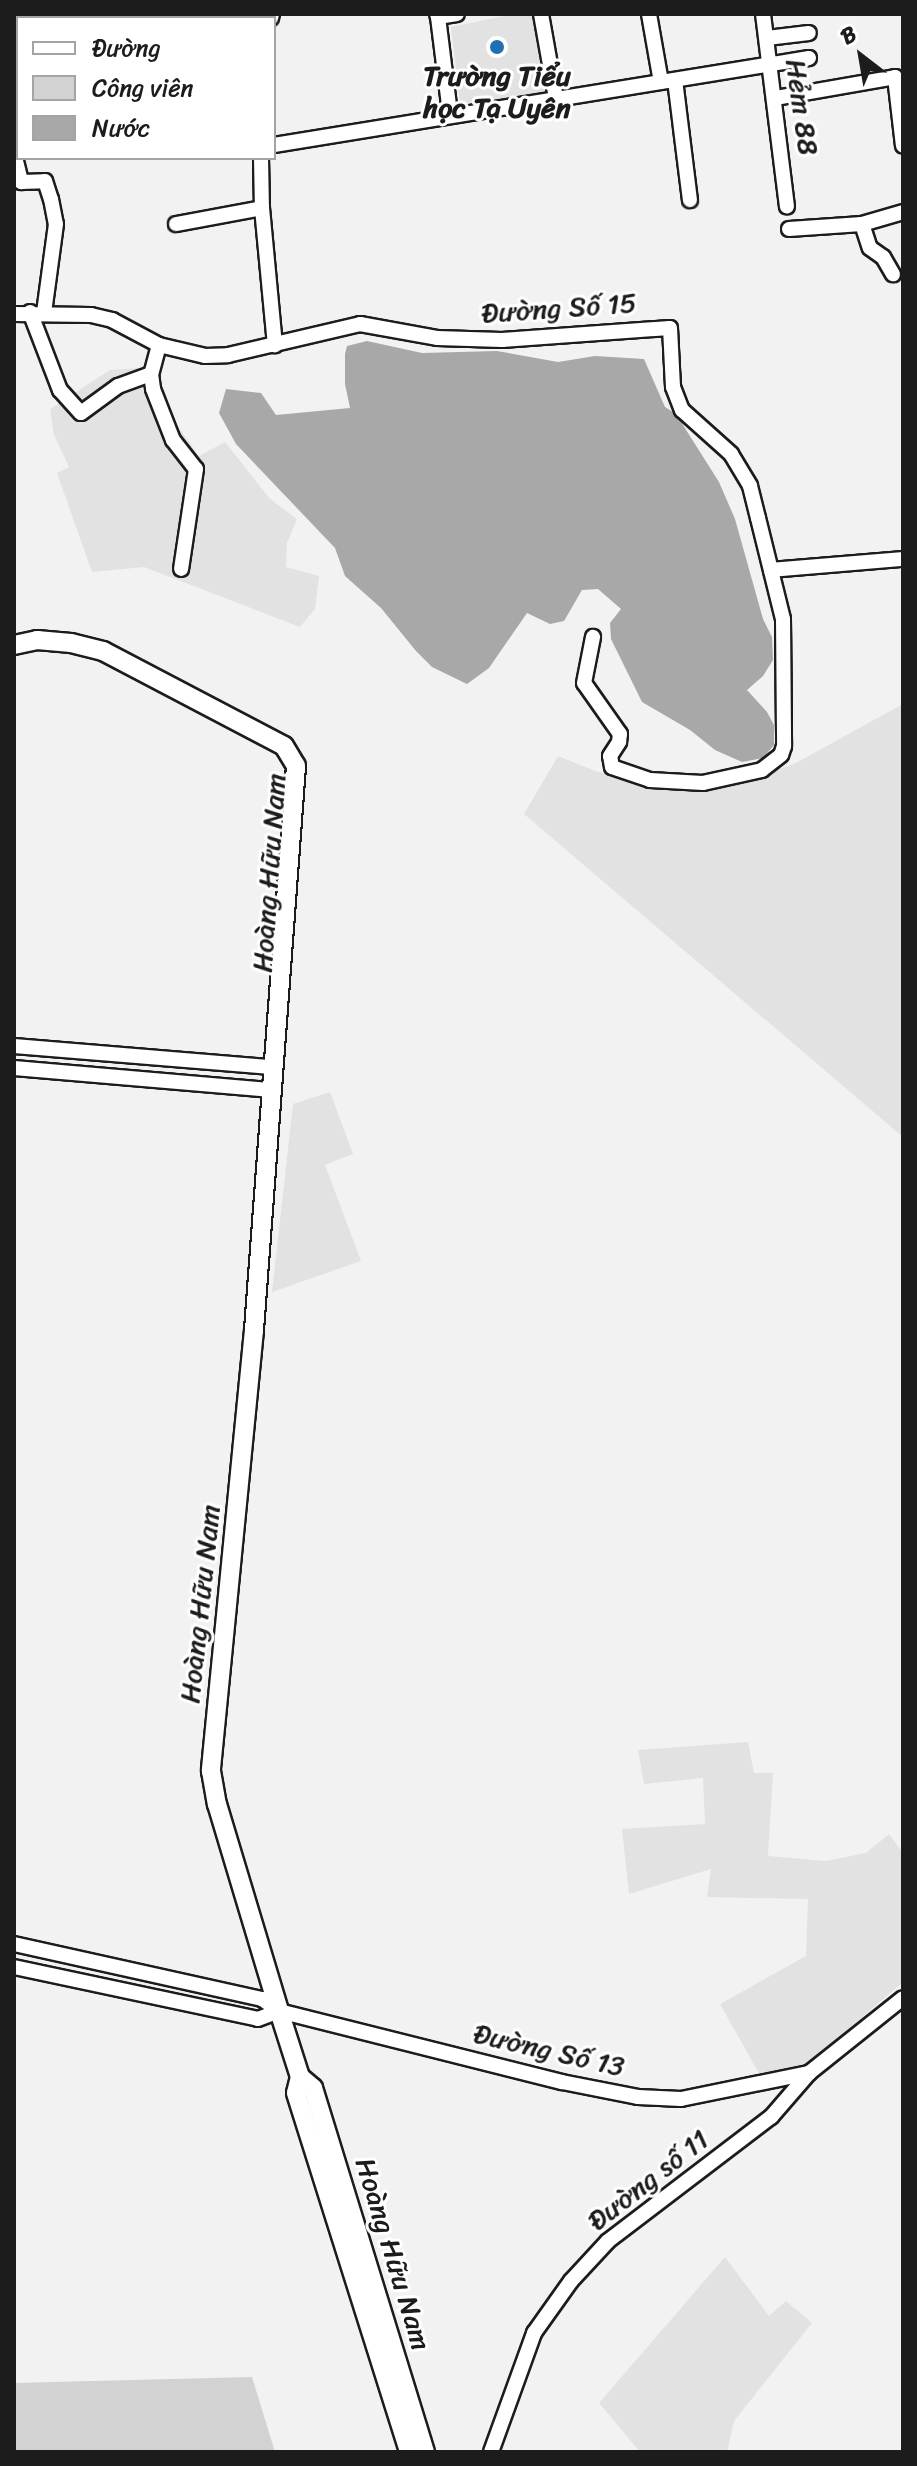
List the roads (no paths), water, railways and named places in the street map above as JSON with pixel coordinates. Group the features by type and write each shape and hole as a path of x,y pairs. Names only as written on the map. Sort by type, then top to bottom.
{"main road":[{"name":"Hoàng Hữu Nam","path":"14,634 37,631 75,634 138,654 290,738 301,750 307,777 280,1092 270,1126"},
{"name":"Hoàng Hữu Nam","path":"14,645 37,640 71,643 103,651 273,739 293,756 297,777 269,1090 270,1126 211,1771 217,1804 300,2077 296,2093 409,2452"},
{"name":"Hoàng Hữu Nam","path":"300,2077 313,2088 425,2452"}],"street":[{"path":"450,114 437,16 457,14"},
{"path":"541,14 556,98"},
{"path":"649,14 668,81 690,200"},
{"name":"Hẻm 88","path":"763,14 787,207"},
{"path":"767,38 809,33"},
{"path":"276,145 809,58"},
{"path":"775,98 895,77 903,146"},
{"path":"14,153 21,182 46,182 56,224 37,312 60,390 81,413 118,386 151,374"},
{"path":"261,160 262,208 275,345"},
{"path":"176,224 262,208"},
{"path":"789,229 862,224 903,212"},
{"path":"862,224 870,248 883,257 893,274"},
{"name":"Đường Số 15","path":"14,314 91,315 112,320 159,345 205,356 275,345 360,324 437,338 502,340 670,328 677,399 691,421 725,448 750,486 783,619 784,746 775,762 762,770 703,783 650,780 620,772 609,762 620,734 584,683 593,637"},
{"path":"159,345 151,374 162,415 173,440 196,469 181,569"},
{"path":"771,570 903,559"},
{"path":"14,1046 271,1067"},
{"path":"14,1068 269,1090"},
{"name":"Đường Số 13","path":"14,1944 262,1999 279,2011 562,2082 638,2097 681,2099 809,2073"},
{"name":"Đường Số 13","path":"14,1967 258,2019 279,2011"},
{"name":"Đường số 11","path":"491,2452 534,2333 571,2281 608,2241 771,2117 809,2073 903,1998"}],"water":[{"path":"367,341 422,353 497,351 558,362 595,356 644,359 665,407 676,414 719,482 735,519 763,619 772,637 773,660 763,676 747,690 774,725 774,745 763,758 742,762 715,750 690,730 642,702 611,639 610,623 621,609 598,589 582,590 564,621 550,624 527,613 489,668 467,684 432,667 416,651 381,608 345,576 335,548 236,444 219,413 226,389 261,393 276,415 350,408 345,384 347,346"}],"place":[{"name":"Trường Tiểu học Tạ Uyên","path":"497,47"}]}
